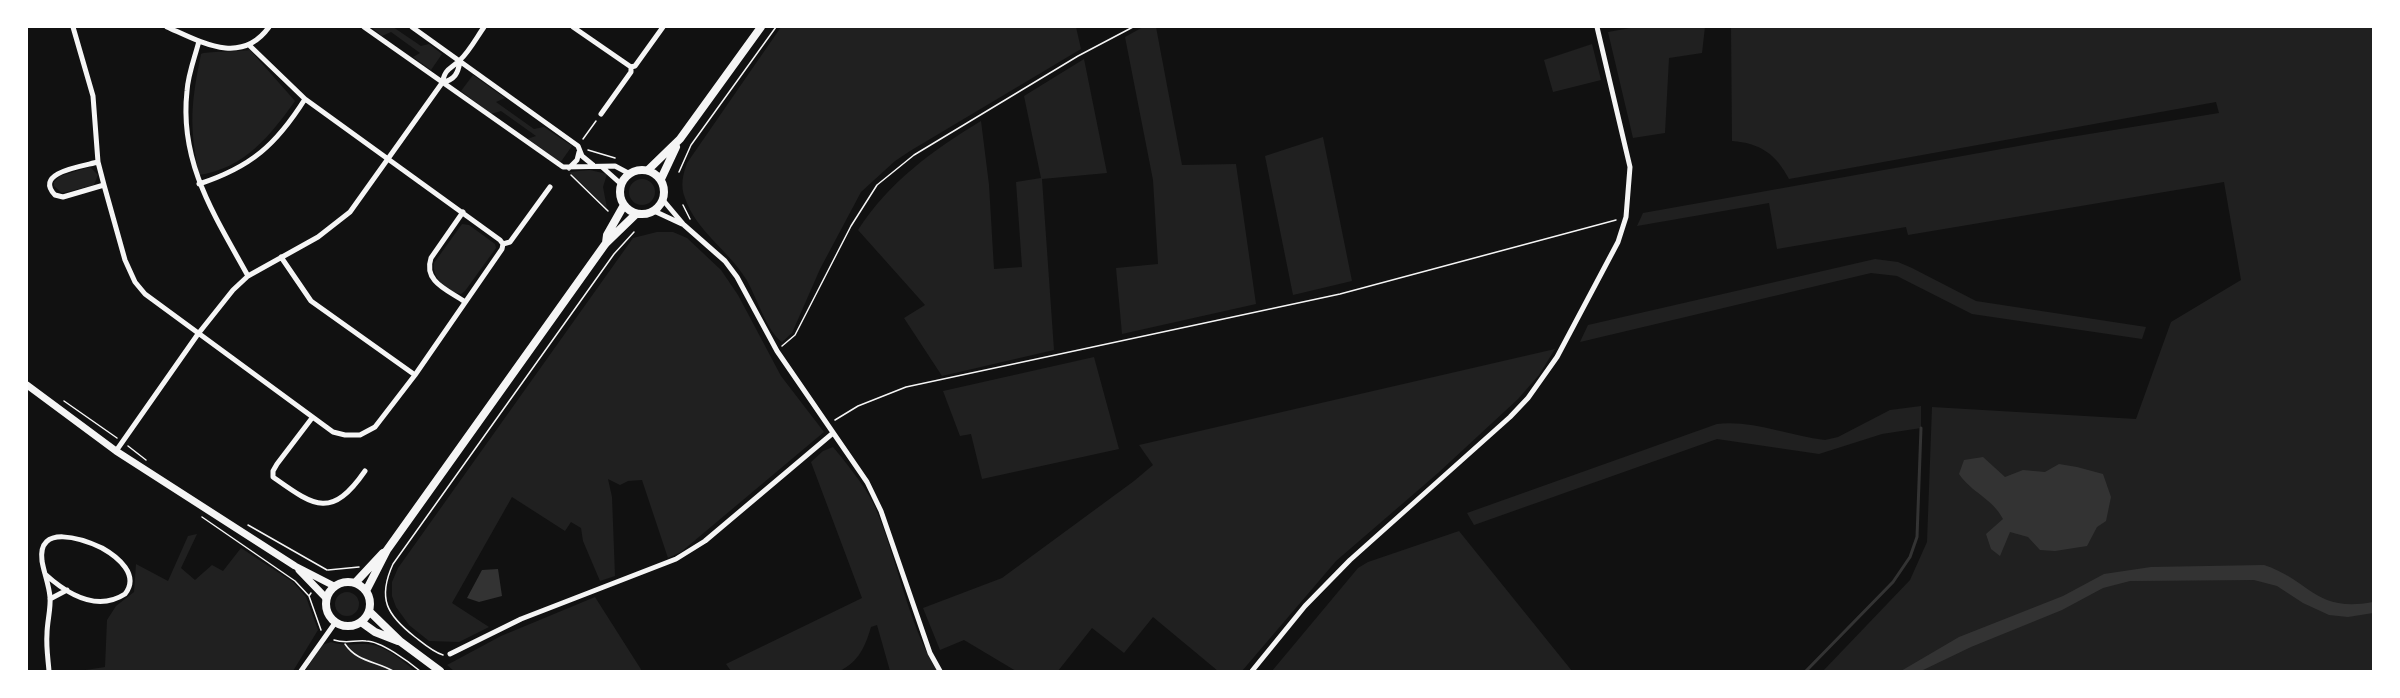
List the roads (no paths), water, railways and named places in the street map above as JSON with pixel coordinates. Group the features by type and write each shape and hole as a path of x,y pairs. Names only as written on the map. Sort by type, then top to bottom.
{"main road":[{"path":"648,170 680,139 761,27"},
{"path":"661,179 680,139"},
{"path":"648,170 661,179 665,193 663,200 654,211 648,214 636,214 624,205 620,191 621,184 635,171 648,170"},
{"path":"606,243 624,205"},
{"path":"366,591 387,550 606,243 636,214"},
{"path":"354,583 387,550"},
{"path":"348,581 354,583 366,591 369,597 369,611 361,622 348,627 335,623 327,612 326,598 334,586 348,581"},
{"path":"369,611 401,642 440,671"},
{"path":"361,622 375,632 401,642"}],"street":[{"path":"73,27 93,96 98,162 125,260 135,282 145,294 312,418 333,432 360,435 375,427 415,375 502,249 502,244 500,240 463,212 305,99 249,45"},
{"path":"167,27 216,48 249,45 261,38 269,27"},
{"path":"364,27 566,168 615,166 630,174"},
{"path":"412,27 578,149 593,166"},
{"path":"442,83 453,79 458,72 460,61 484,27"},
{"path":"573,27 631,67"},
{"path":"631,67 635,66 663,27"},
{"path":"1252,671 1305,606 1350,560 1510,417 1528,398 1557,357 1618,242 1626,217 1630,167 1598,27"},
{"path":"199,41 187,90 186,134 199,184 248,276"},
{"path":"116,452 198,334 233,290 248,276 334,226 350,212 442,83 444,74 450,66 460,61"},
{"path":"601,114 631,72 631,67"},
{"path":"199,184 220,177 267,149 288,125 305,99"},
{"path":"566,168 577,160 578,149"},
{"path":"98,162 56,173 50,179 50,188 55,195 63,197 104,185"},
{"path":"601,166 621,184"},
{"path":"502,244 510,242 550,187"},
{"path":"663,200 684,225 725,261 746,293 777,351 867,482 881,510 930,653 940,671"},
{"path":"654,211 684,225"},
{"path":"463,212 431,258 429,273 434,280 465,302"},
{"path":"281,258 311,301 415,375"},
{"path":"27,385 116,452 295,566 334,586"},
{"path":"312,418 277,464 273,477 304,499 321,505 342,497 365,471"},
{"path":"450,654 521,619 676,559 705,542 833,433"},
{"path":"45,574 67,590 87,600 111,601 127,591 130,581 128,572 120,561 102,549 85,541 53,537 42,551 45,574 50,599 46,637 49,671"},
{"path":"295,566 326,598"},
{"path":"50,599 67,590"},
{"path":"301,671 335,623"}],"waterway":[{"path":"1806,671 1893,582 1910,557 1917,537 1921,428"}]}
